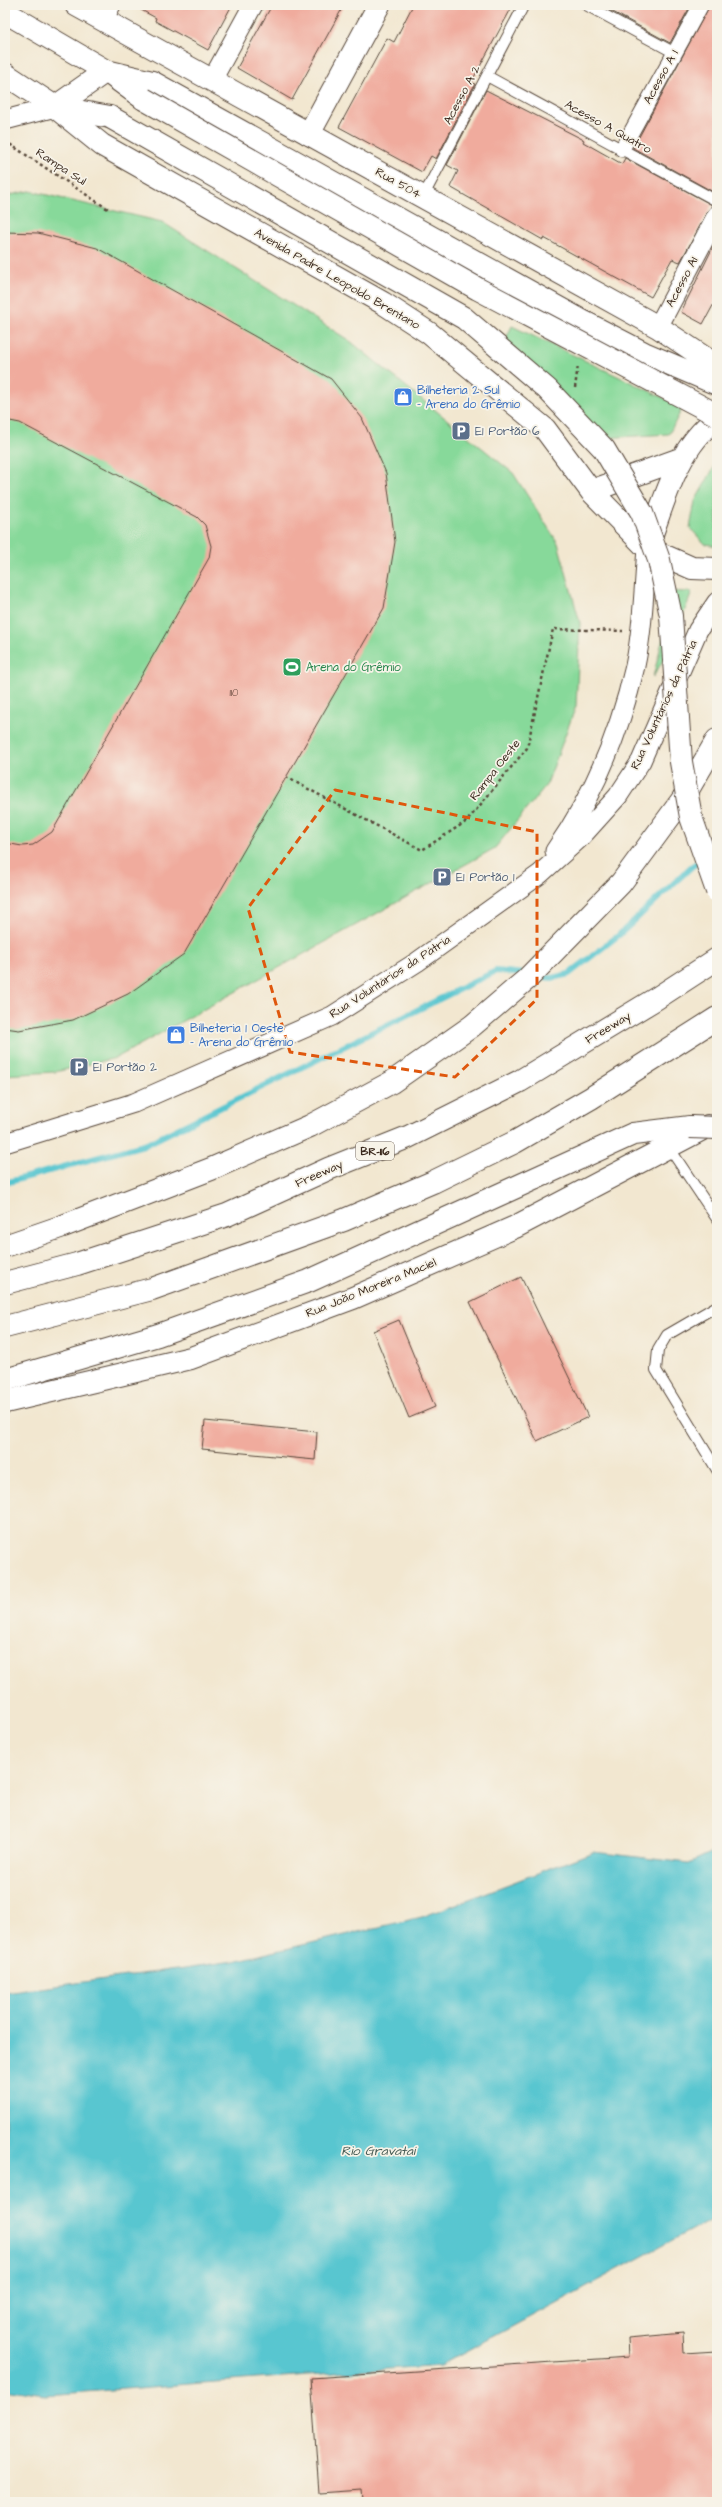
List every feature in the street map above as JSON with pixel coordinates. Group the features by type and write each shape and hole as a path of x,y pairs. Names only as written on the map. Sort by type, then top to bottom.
{"main road":[{"name":"Rua 504","path":"76,5 107,13 212,80 658,327 717,366"},
{"path":"253,137 309,134 379,5"},
{"path":"5,12 106,71 144,99 478,289 717,417"},
{"path":"55,107 106,71 152,82 584,322 644,353 717,384"},
{"name":"Avenida Padre Leopoldo Brentano","path":"5,74 55,107 102,145 383,303 429,333 545,429 591,491 648,548"},
{"path":"55,107 110,116 464,318 547,389 604,449 642,513 659,560 671,616 681,762 691,817 717,891"},
{"name":"Rua Voluntários da Pátria","path":"648,548 680,459 709,424 717,417"},
{"path":"591,491 680,459"},
{"path":"648,548 692,568 717,569"},
{"path":"5,1246 62,1226 211,1169 310,1126 392,1082 472,1026 527,979 621,883 682,800 717,740"},
{"name":"Freeway","path":"5,1283 77,1264 227,1216 328,1170 408,1137 520,1081 657,998 717,959"},
{"path":"5,1327 152,1288 344,1220 426,1185 515,1142 591,1098 717,1018"},
{"name":"Rua João Moreira Maciel","path":"5,1402 191,1358 353,1298 515,1227 717,1121"},
{"path":"14,1378 158,1334 309,1281 633,1134 690,1127 717,1128"}],"street":[{"path":"212,80 252,5"},
{"name":"Acesso A 1","path":"622,149 701,5"},
{"path":"5,120 55,107"},
{"name":"Acesso A1","path":"658,327 717,215"},
{"name":"Rua Voluntários da Pátria","path":"540,874 569,831 601,770 620,720 635,665 640,632 648,548"},
{"name":"Rua Voluntários da Pátria","path":"5,1143 134,1103 332,1016 417,962 540,874 581,837 618,796 640,761 698,630 717,602"}],"lane":[{"name":"Acesso A 2","path":"423,197 524,5"},
{"path":"586,5 675,53"},
{"name":"Acesso A Quatro","path":"487,76 717,201"},
{"path":"668,1146 717,1219"},
{"path":"717,1306 667,1335 658,1350 656,1370 717,1470"}],"path":[{"name":"Rampa Sul","path":"5,141 108,208"},
{"name":"Rampa Oeste","path":"286,777 422,850 467,821 527,748 553,629 640,632"}],"highlighted area":[{"path":"335,790 537,832 537,999 455,1077 290,1052 248,908"}],"green space":[{"name":"Arena do Grêmio","path":"30,191 162,222 350,341 513,473 558,543 580,623 576,706 547,784 495,848 116,1058 55,1072 5,1075 5,196"},
{"path":"512,326 683,407 669,434 604,438 501,348"},
{"path":"717,462 717,546 705,544 690,528 695,501"},
{"path":"659,591 692,592 670,649 653,677 664,634"}],"water":[{"name":"Rio Gravataí","path":"717,1850 717,2216 441,2365 45,2395 5,2389 5,1993 234,1961 422,1917 593,1852 689,1863"}],"building":[{"path":"132,5 232,5 208,50 155,21 156,18"},
{"path":"272,5 344,5 292,100 237,68"},
{"path":"413,5 513,5 471,83 475,84 436,159 431,156 422,172 339,127 387,38 394,42"},
{"path":"600,5 691,5 670,43"},
{"path":"710,5 717,5 717,194 633,148"},
{"path":"486,90 584,140 583,142 622,164 625,158 712,205 680,262 672,259 651,297 544,238 543,240 450,187 458,171 447,165"},
{"name":"Arena do Grêmio","path":"5,232 38,233 97,248 331,379 362,418 386,473 395,542 384,608 184,954 128,994 73,1020 19,1030 5,1028 5,843 22,846 33,845 52,832 209,558 211,546 205,525 197,517 20,423 5,420"},
{"path":"717,239 717,298 703,324 681,312"},
{"path":"521,1277 588,1417 537,1441 470,1302"},
{"path":"399,1320 435,1407 409,1418 373,1331"},
{"path":"205,1421 317,1432 315,1460 202,1449"},
{"path":"683,2333 684,2353 716,2351 717,2502 363,2502 362,2490 319,2493 311,2378 629,2357 628,2338"}],"waterway":[{"path":"536,976 552,978 569,974 619,935 691,867 717,849"},
{"path":"5,1183 147,1144 496,971 525,974"}],"place":[{"name":"Bilheteria 2 Sul - Arena do Grêmio","path":"403,397"},
{"name":"E1 Portão 6","path":"461,431"},
{"name":"Arena do Grêmio","path":"292,667"},
{"name":"E1 Portão 1","path":"442,877"},
{"name":"Bilheteria 1 Oeste - Arena do Grêmio","path":"176,1035"},
{"name":"E1 Portão 2","path":"79,1067"}]}
